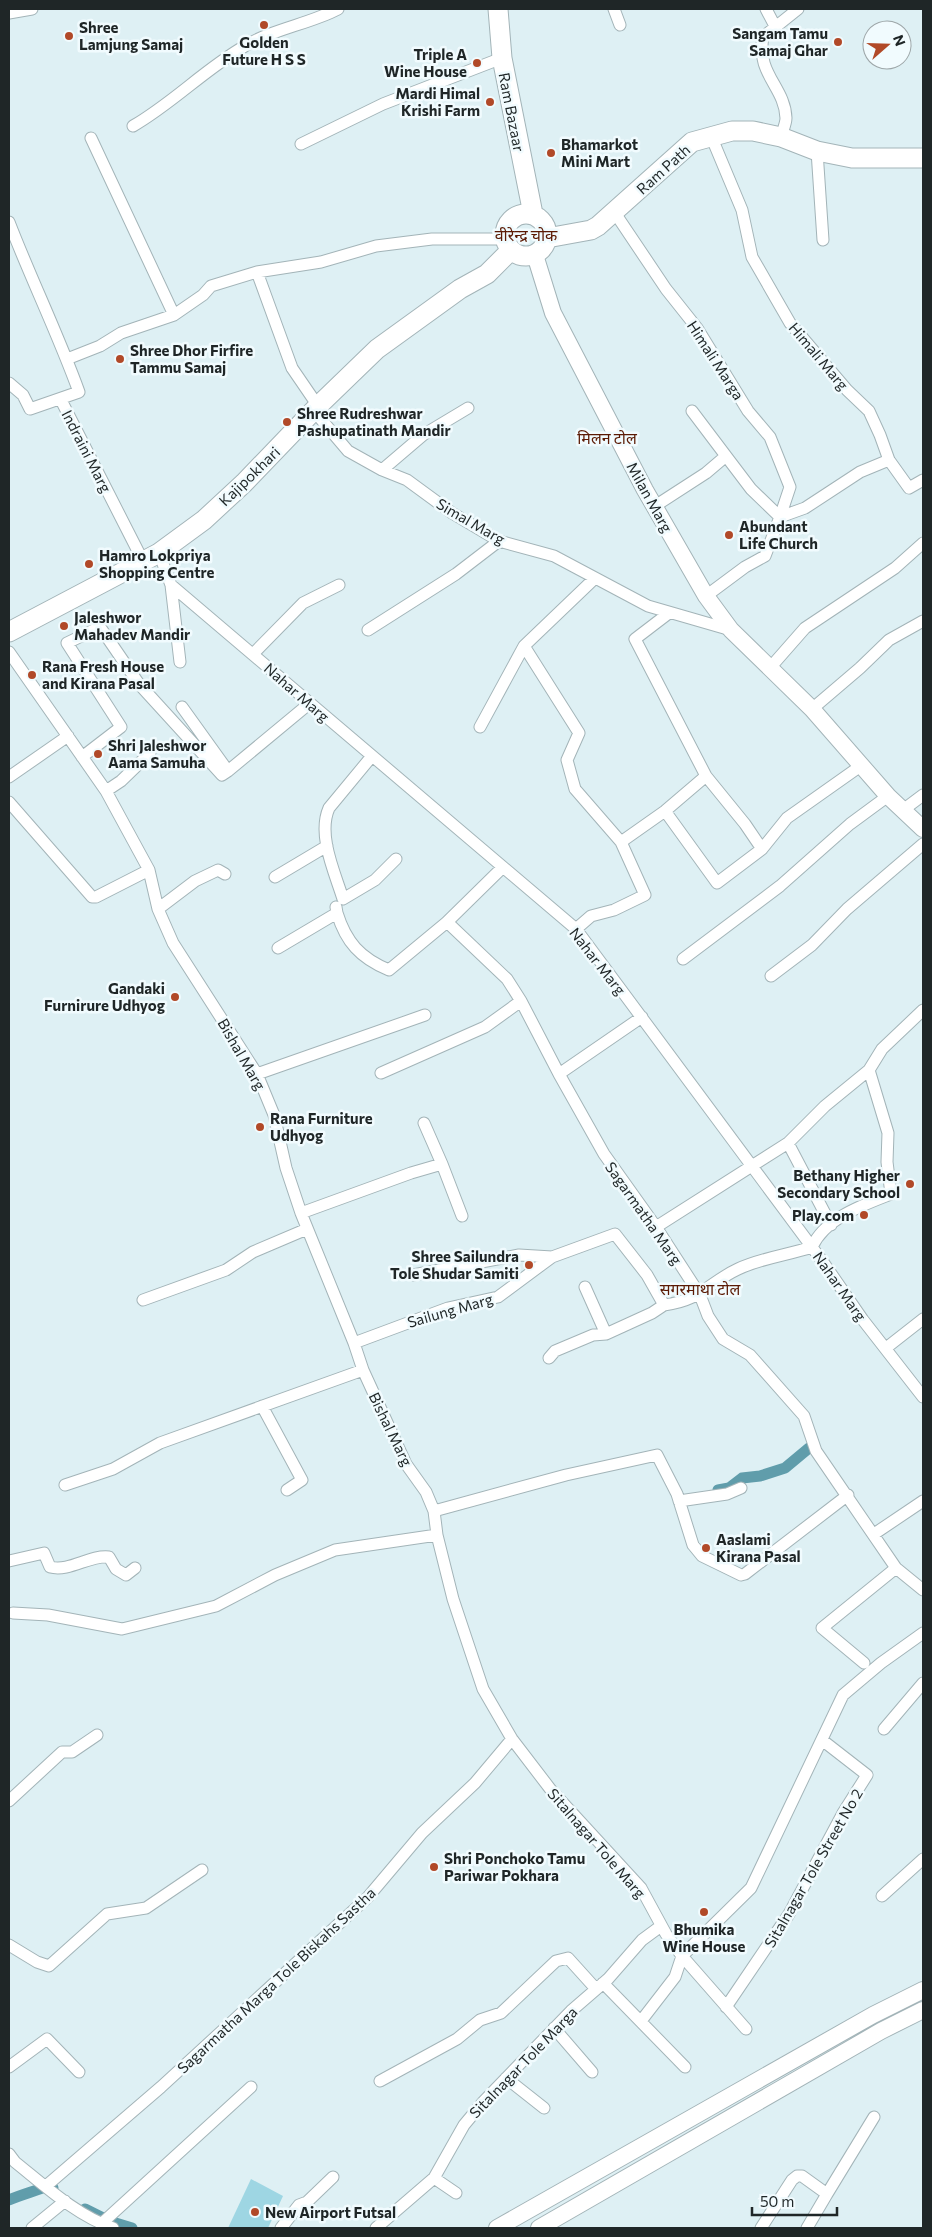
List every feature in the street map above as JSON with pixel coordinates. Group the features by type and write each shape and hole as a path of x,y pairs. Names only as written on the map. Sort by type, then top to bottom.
{"main road":[{"name":"Ram Bazaar","path":"498,9 502,58 533,214"},
{"name":"Ram Path","path":"547,238 591,230 615,213 692,142 732,131 754,131 781,137 817,151"},
{"path":"817,151 852,158 923,158"},
{"path":"520,214 533,214 544,224 547,238 541,251 535,255 522,256 508,243 506,226 514,217 520,214"},
{"name":"Kajipokhari","path":"9,632 151,557 204,520 244,483 316,408 377,349 460,289 487,274 508,243"}],"street":[{"path":"9,13 26,9"},
{"path":"133,126 246,45 338,9"},
{"path":"614,9 620,25"},
{"path":"766,9 776,28"},
{"path":"781,137 786,119 781,100 764,66 760,52 763,38 798,9"},
{"path":"301,144 384,104 502,58"},
{"name":"Himali Marg","path":"711,136 742,210 752,257 790,324 847,390 869,411 889,460 909,488 923,480"},
{"path":"91,138 174,315"},
{"path":"817,151 823,240"},
{"name":"Himali Marga","path":"615,213 666,289 697,328 748,411 770,437 790,487 765,556 745,567 706,596"},
{"path":"9,222 26,268 67,359 78,392 61,400"},
{"path":"67,359 100,346 121,333 174,315 203,295 211,286 257,272 321,262 376,246 432,239 498,239 508,243"},
{"name":"Milan Marg","path":"535,255 552,313 654,506 706,596 731,630 768,669 812,709 888,796 923,829"},
{"name":"Simal Marg","path":"257,272 292,368 316,408 348,451 382,470 407,480 452,513 499,541 554,556 648,606 731,630"},
{"name":"Indraini Marg","path":"9,383 23,395 30,410 61,400 151,557"},
{"path":"382,470 423,436 468,408"},
{"path":"692,411 751,489 780,517 805,508 860,472 889,460"},
{"path":"654,506 706,473 726,456"},
{"path":"368,630 456,574 499,541"},
{"path":"768,669 805,628 896,568 923,542"},
{"name":"Nahar Marg","path":"151,557 171,585 576,929 642,1017 748,1166 923,1397"},
{"path":"480,727 524,646 594,578"},
{"path":"171,585 180,662"},
{"path":"253,654 303,603 339,585"},
{"path":"669,613 635,639 706,776 745,824 762,849"},
{"path":"812,709 889,640 923,621"},
{"path":"82,757 121,727 67,643 100,627 139,684 222,775 310,703"},
{"path":"524,646 579,733 567,760 575,789 621,842 645,894 614,910 591,916 576,929"},
{"name":"Bishal Marg","path":"9,652 106,791 149,870 158,908 173,943 257,1074 274,1115 286,1168 301,1214 354,1343 363,1370 406,1464 426,1492 434,1511"},
{"path":"182,707 228,771"},
{"path":"9,777 68,736"},
{"path":"106,791 121,781 150,753"},
{"path":"343,899 328,846 324,819 329,808 372,756"},
{"path":"665,811 717,883 762,849 787,818 862,764"},
{"path":"621,842 665,811 706,776"},
{"path":"902,810 922,794"},
{"path":"683,959 780,886 850,824 888,796"},
{"path":"9,802 92,896 96,897 149,870"},
{"path":"771,976 812,944 847,909 923,844"},
{"path":"275,877 328,846"},
{"path":"396,860 375,880 335,904 342,930 352,945 370,962 389,970 446,922 503,868"},
{"path":"158,908 195,881 218,870 225,874"},
{"path":"278,948 337,912"},
{"name":"Sagarmatha Marg","path":"446,922 507,979 521,1001 604,1154 656,1227 700,1295 708,1316 723,1339 750,1355 804,1416 810,1428 816,1451 848,1495 896,1568 923,1590"},
{"path":"380,1073 485,1027 521,1001"},
{"path":"257,1074 425,1015"},
{"path":"559,1074 642,1017"},
{"path":"656,1227 748,1166 788,1143 825,1106 869,1070 882,1049 921,1019"},
{"path":"550,1358 555,1351 593,1335 606,1334 652,1313 664,1305 688,1301 739,1269 809,1248 818,1233 856,1208 891,1194 887,1162 888,1133 869,1070"},
{"path":"424,1123 462,1216"},
{"path":"788,1143 831,1225"},
{"path":"301,1214 411,1173 442,1164"},
{"path":"143,1300 226,1270 252,1252 307,1229"},
{"name":"Sailung Marg","path":"354,1343 448,1308 498,1297 552,1256 617,1235 647,1275 664,1305"},
{"path":"413,1275 520,1255 552,1256"},
{"path":"585,1287 606,1334"},
{"path":"886,1348 923,1319"},
{"path":"65,1485 113,1469 160,1443 363,1370"},
{"path":"262,1406 302,1480 287,1490"},
{"path":"434,1511 566,1475 656,1455 679,1501 693,1545 698,1552 718,1565 741,1575 790,1541 848,1495"},
{"path":"679,1501 728,1494 741,1488"},
{"path":"874,1534 923,1501"},
{"name":"Sitalnagar Tole Marg","path":"434,1511 437,1535 453,1599 483,1689 512,1739 551,1790 641,1888 661,1926 682,1956 746,2029"},
{"path":"13,1613 48,1615 122,1629 216,1606 275,1575 335,1550 437,1535"},
{"path":"9,1561 44,1553 50,1567 59,1569 102,1556 109,1557 116,1569 126,1575 135,1568"},
{"path":"864,1664 822,1628 896,1568"},
{"path":"641,2021 675,1977 682,1956 751,1888 843,1695 854,1684 923,1633"},
{"path":"884,1729 923,1683"},
{"path":"9,1801 62,1752 72,1752 97,1735"},
{"name":"Sagarmatha Marga Tole Biskahs Sastha","path":"46,2186 161,2087 368,1897 422,1833 475,1783 512,1739"},
{"name":"Sitalnagar Tole Street No 2","path":"726,2007 789,1914 843,1813 867,1775 822,1740"},
{"path":"882,1896 923,1859"},
{"path":"9,1945 37,1962 49,1966 107,1914 146,1908 202,1870"},
{"name":"Sitalnagar Tole Marga","path":"376,2228 434,2178 464,2125 484,2101 554,2028 600,1986 642,1940 661,1926"},
{"path":"380,2081 457,2039 480,2020 501,2013 556,1961 568,1958 641,2021 684,2067"},
{"path":"497,2228 873,2015 923,1990"},
{"path":"539,2228 881,2031 923,2010"},
{"path":"554,2028 592,2072"},
{"path":"9,2067 47,2039 79,2072"},
{"path":"506,2078 544,2108"},
{"path":"101,2224 251,2087"},
{"path":"807,2228 874,2117"},
{"path":"9,2154 65,2201 101,2224 113,2228"},
{"path":"761,2228 792,2180 797,2176 802,2176 827,2194"},
{"path":"281,2228 299,2205 307,2202 333,2177"},
{"path":"434,2178 456,2193"},
{"path":"32,2228 65,2201"}],"shaded area":[{"name":"New Airport Futsal","path":"251,2179 283,2196 268,2228 228,2228"}],"waterway":[{"path":"718,1490 729,1488 742,1478 760,1476 785,1468 809,1448"},
{"path":"9,2200 50,2185 53,2188"},
{"path":"85,2209 109,2221 132,2228"}],"place":[{"name":"Golden Future H S S","path":"264,25"},
{"name":"Shree Lamjung Samaj","path":"69,36"},
{"name":"Sangam Tamu Samaj Ghar","path":"838,42"},
{"name":"Triple A Wine House","path":"477,63"},
{"name":"Mardi Himal Krishi Farm","path":"490,102"},
{"name":"Bhamarkot Mini Mart","path":"551,153"},
{"name":"Shree Dhor Firfire Tammu Samaj","path":"120,359"},
{"name":"Shree Rudreshwar Pashupatinath Mandir","path":"287,422"},
{"name":"Abundant Life Church","path":"729,535"},
{"name":"Hamro Lokpriya Shopping Centre","path":"89,564"},
{"name":"Jaleshwor Mahadev Mandir","path":"64,626"},
{"name":"Rana Fresh House and Kirana Pasal","path":"32,675"},
{"name":"Shri Jaleshwor Aama Samuha","path":"98,754"},
{"name":"Gandaki Furnirure Udhyog","path":"175,997"},
{"name":"Rana Furniture Udhyog","path":"260,1127"},
{"name":"Bethany Higher Secondary School","path":"910,1184"},
{"name":"Play.com","path":"864,1215"},
{"name":"Shree Sailundra Tole Shudar Samiti","path":"529,1265"},
{"name":"Aaslami Kirana Pasal","path":"706,1548"},
{"name":"Shri Ponchoko Tamu Pariwar Pokhara","path":"434,1867"},
{"name":"Bhumika Wine House","path":"704,1912"},
{"name":"New Airport Futsal","path":"255,2212"}],"district":[{"name":"वीरेन्द्र चोक","path":"526,234"},
{"name":"मिलन टोल","path":"607,437"},
{"name":"सगरमाथा टोल","path":"700,1288"}]}
